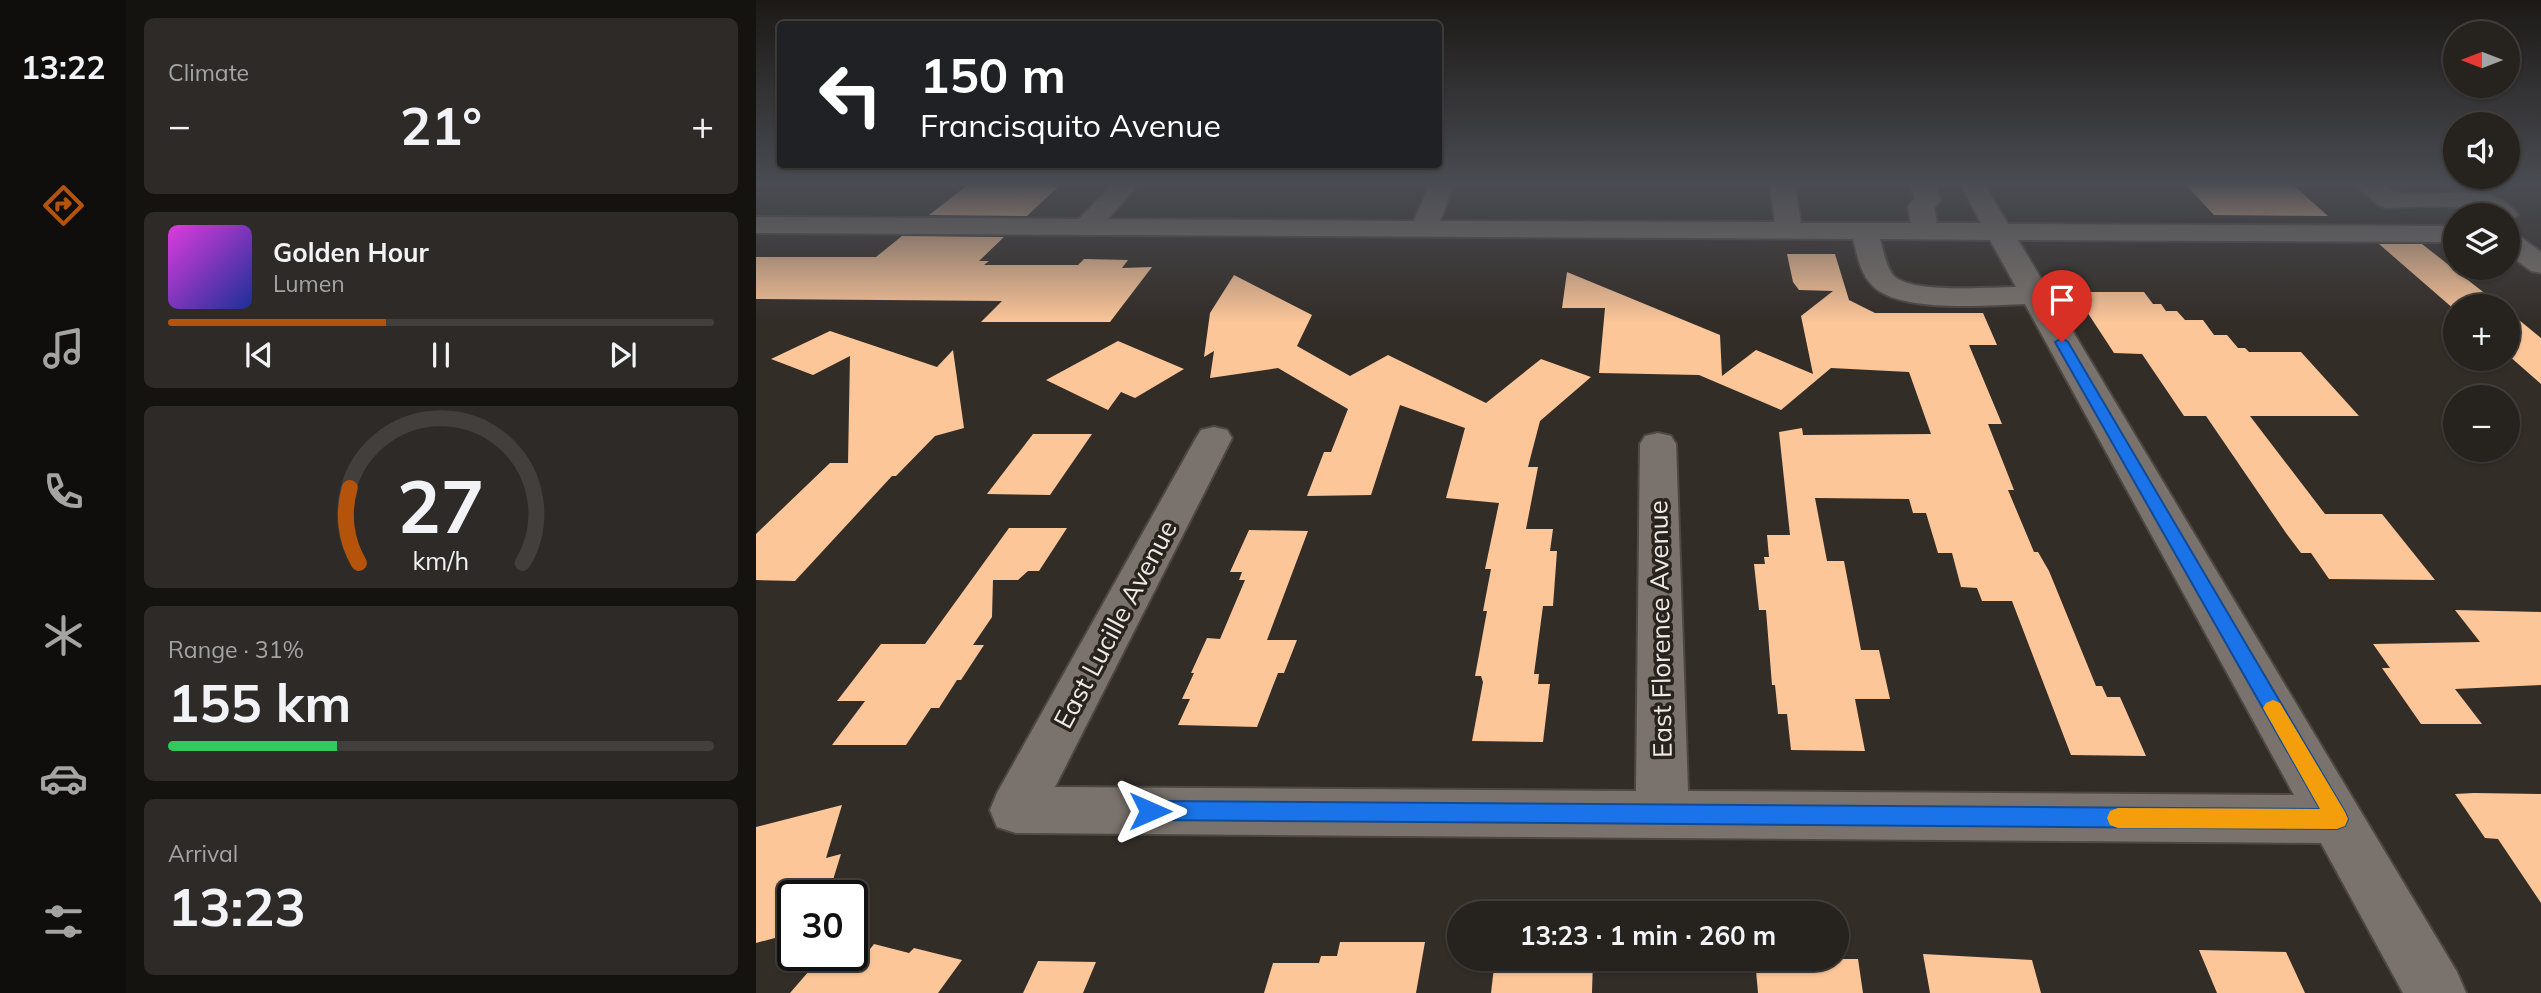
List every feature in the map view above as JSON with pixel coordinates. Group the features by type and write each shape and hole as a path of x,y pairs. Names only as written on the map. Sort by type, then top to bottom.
{"street":[{"path":"1863,230 1883,281 1897,292 1922,295 2035,295"},
{"path":"1997,230 2435,993"},
{"path":"2032,230 2443,234"},
{"path":"2404,230 2409,234"},
{"path":"2522,236 2541,265"},
{"name":"East Lucille Avenue","path":"1214,438 1016,810 1662,815"},
{"name":"East Florence Avenue","path":"1658,444 1662,815"},
{"path":"1662,815 2337,819"}],"building":[{"path":"902,236 1004,237 979,261 989,261 984,265 1078,265 1084,259 1128,260 1122,268 1152,267 1110,322 981,322 1002,301 756,299 756,257 876,257"},
{"path":"2379,244 2422,244 2443,260 2443,280 2468,280 2486,294 2443,294 2443,300"},
{"path":"1787,254 1835,254 1849,300 1875,313 1983,313 1997,345 1969,345 2002,424 1988,424 2014,490 2008,490 2034,552 2038,552 2049,571 2096,686 2102,686 2107,697 2120,697 2146,756 2071,755 2012,601 1982,601 1977,588 1961,587 1952,553 1938,553 1926,513 1913,513 1909,499 1815,498 1827,561 1844,561 1861,650 1879,650 1890,699 1855,699 1865,751 1791,750 1787,714 1778,714 1775,685 1772,685 1766,610 1759,610 1754,564 1765,564 1764,557 1769,557 1767,535 1790,535 1779,432 1802,428 1803,435 1931,434 1909,372 1831,368 1781,410 1699,375 1599,373 1605,308 1562,308 1567,272 1720,335 1722,376 1756,350 1813,374 1801,316 1833,291 1799,290 1793,282"},
{"path":"1234,275 1312,315 1297,346 1350,376 1388,355 1486,403 1541,359 1591,377 1540,421 1528,467 1538,467 1526,529 1553,529 1550,551 1557,551 1553,606 1543,606 1534,674 1539,674 1538,684 1550,684 1543,742 1472,741 1483,682 1481,676 1475,676 1487,611 1483,611 1491,569 1485,569 1499,503 1446,498 1465,428 1400,405 1371,495 1307,496 1324,452 1331,452 1348,409 1278,368 1210,378 1214,351 1204,357 1210,313"},
{"path":"2074,292 2144,292 2153,304 2161,304 2166,311 2177,311 2185,320 2203,320 2214,335 2227,335 2238,348 2245,348 2249,352 2301,352 2359,416 2250,416 2325,514 2382,514 2435,580 2329,579 2311,553 2301,553 2206,416 2184,416 2142,354 2114,353"},
{"path":"2520,321 2541,338 2541,384 2520,366"},
{"path":"830,331 937,367 953,350 964,428 935,436 896,476 892,476 795,581 756,580 756,534 830,463 848,463 850,356 813,375 771,359"},
{"path":"1118,341 1184,369 1135,398 1121,392 1108,410 1046,380"},
{"path":"1033,434 1092,434 1050,495 987,494"},
{"path":"1009,528 1067,528 1039,571 1028,571 1018,580 993,580 992,617 973,645 984,645 939,708 931,708 906,745 832,745 865,701 837,701 881,644 925,644"},
{"path":"1249,530 1308,531 1267,640 1297,640 1284,673 1278,673 1257,727 1178,725 1190,699 1182,699 1207,638 1220,639 1245,580 1239,580 1242,572 1230,572"},
{"path":"2455,610 2541,612 2541,685 2455,689 2482,724 2421,724 2382,668 2390,668 2373,644 2480,642"},
{"path":"2455,794 2541,794 2541,903 2498,839 2485,838"},
{"path":"842,805 826,858 841,854 833,880 777,880 777,937 756,943 756,827"},
{"path":"1340,942 1425,942 1416,993 1264,993 1273,963 1319,963 1321,956 1337,956"},
{"path":"874,944 909,953 914,948 962,960 938,993 790,993 809,971 868,971 868,952"},
{"path":"2199,950 2286,952 2305,993 2217,993"},
{"path":"1923,954 2032,960 2041,993 1930,993"},
{"path":"1849,959 1858,959 1863,993 1758,993 1756,971 1849,971"},
{"path":"1038,961 1096,962 1083,993 1023,993"},
{"path":"1494,971 1593,971 1592,993 1491,993"}],"slow traffic":[{"path":"2118,818 2337,819 2273,708"}],"route":[{"path":"1150,811 2337,819 2062,342"}]}
